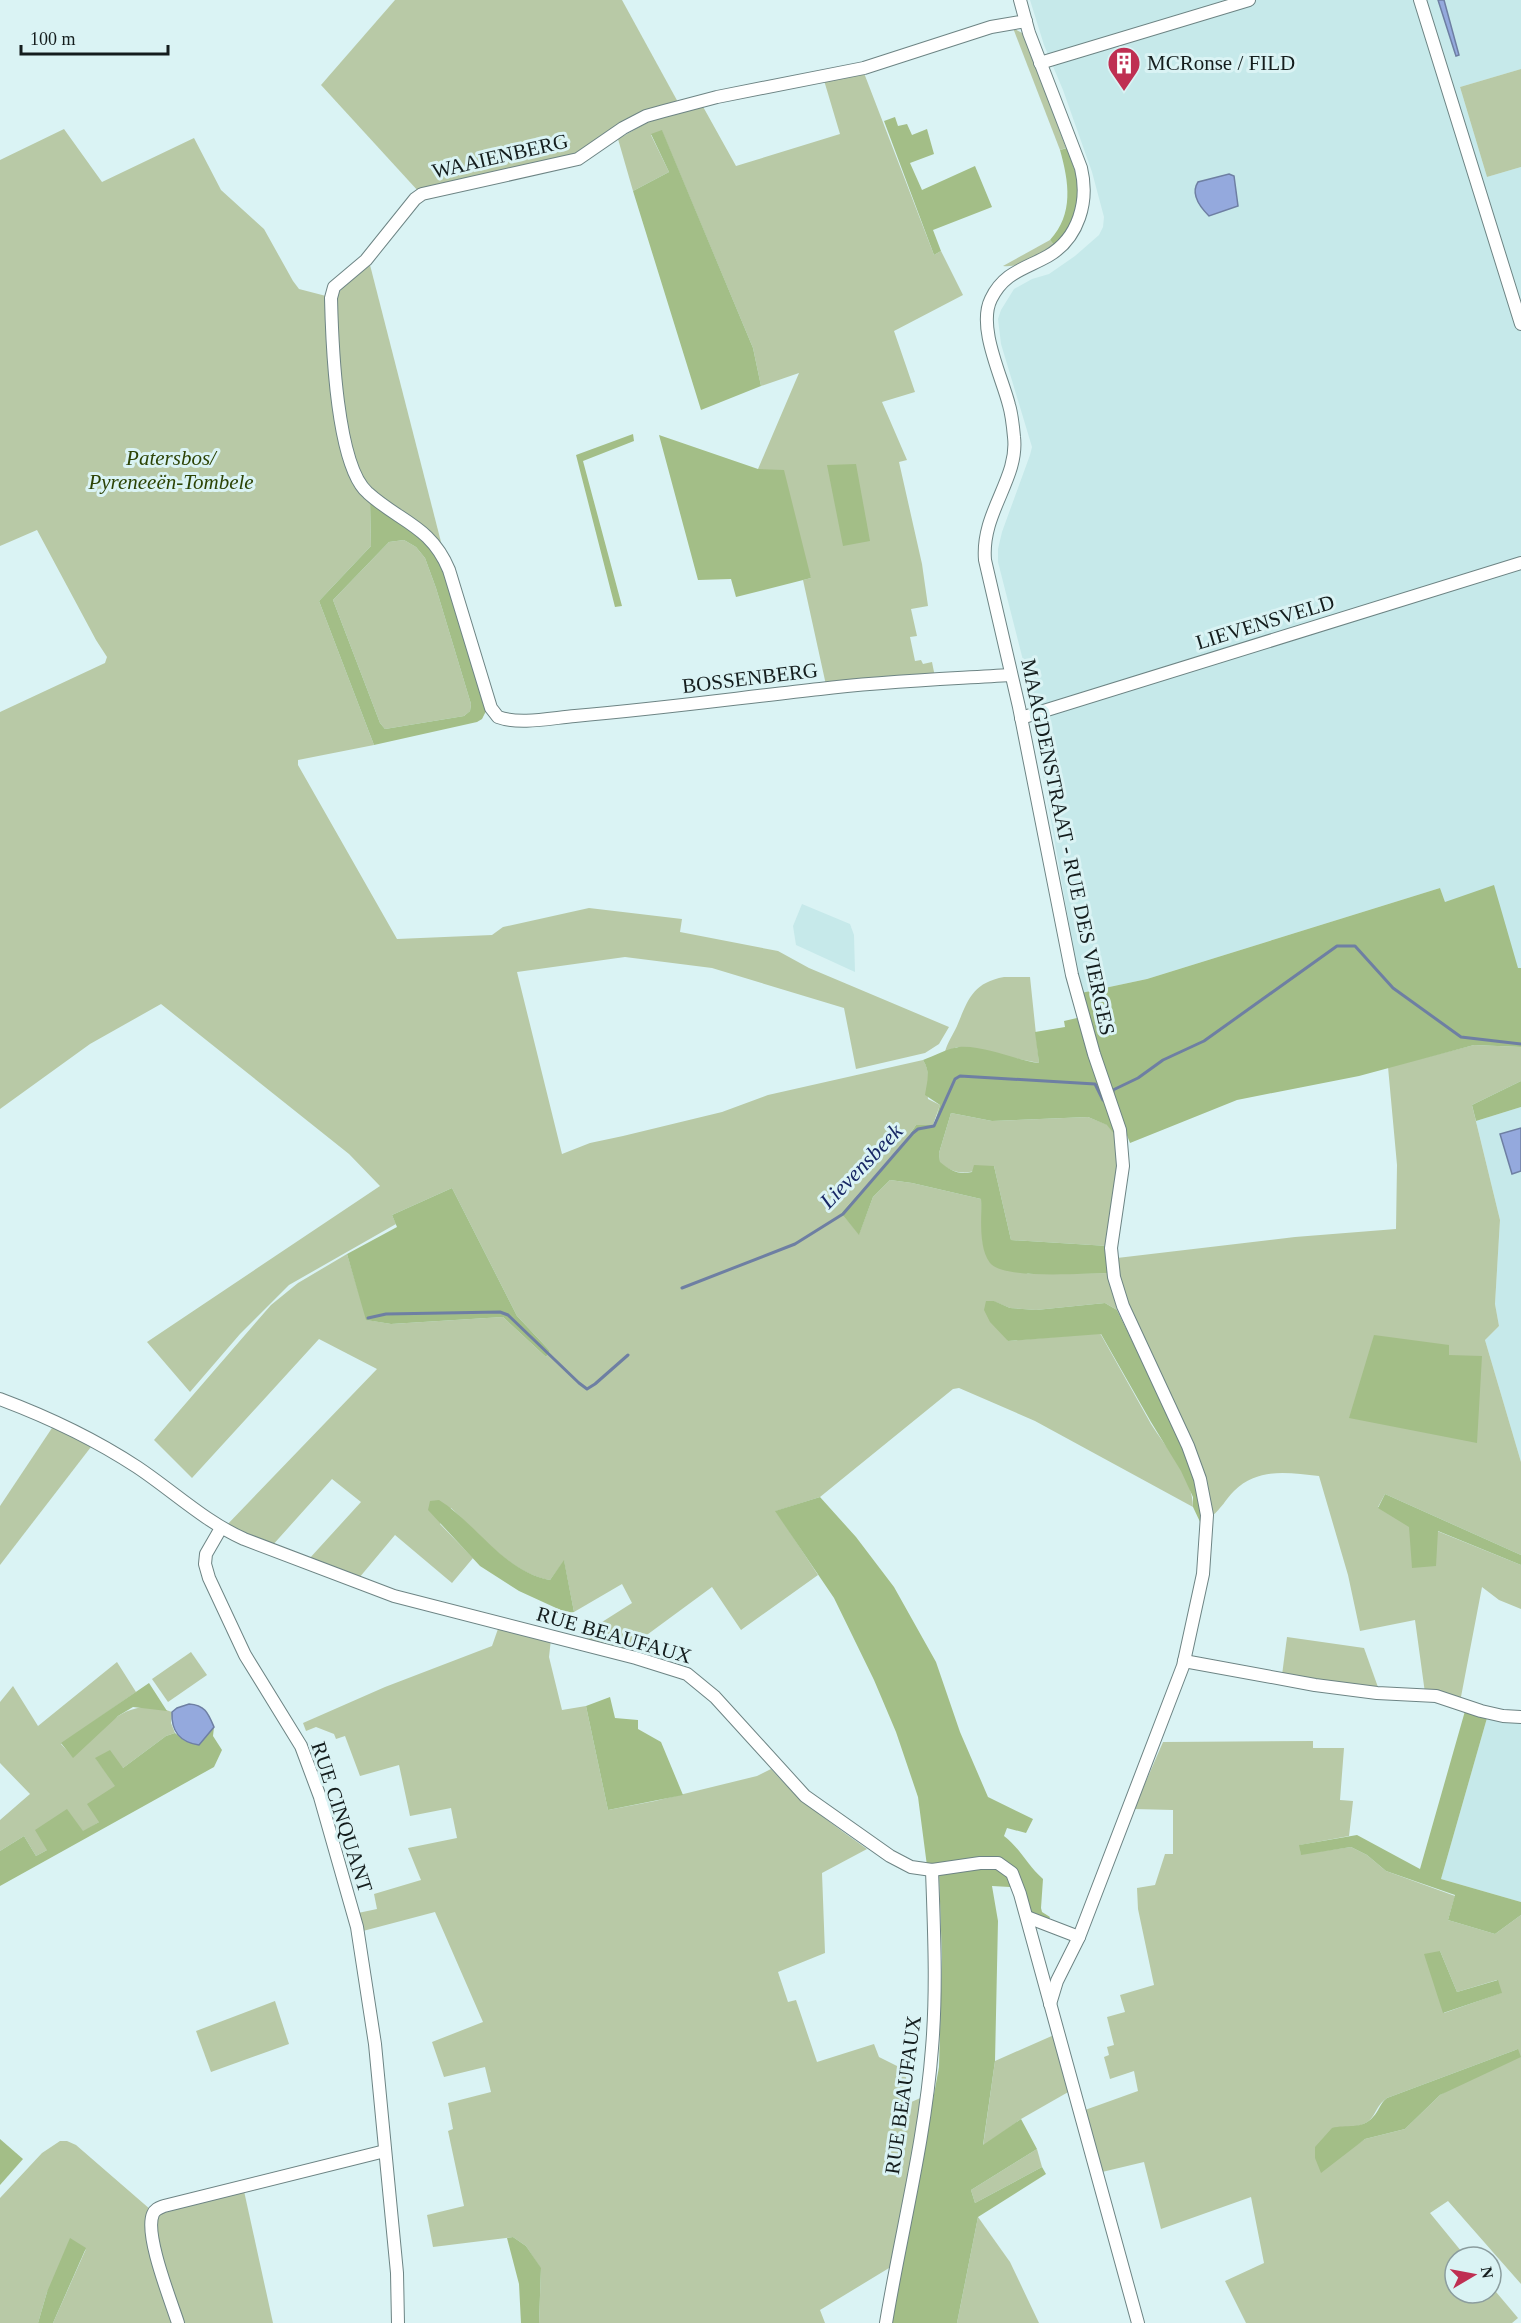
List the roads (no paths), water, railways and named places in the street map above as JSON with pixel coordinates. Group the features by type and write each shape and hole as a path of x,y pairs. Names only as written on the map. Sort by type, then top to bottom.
{"street":[{"name":"MAAGDENSTRAAT - RUE DES VIERGES","path":"1020,0 1040,63 1081,168 1084,192 1082,209 1070,235 1051,255 1013,273 999,287 989,304 988,332 1010,407 1015,447 1007,480 991,515 986,536 985,556 1021,718 1074,981 1094,1054 1116,1115 1121,1136 1123,1166 1111,1248 1114,1278 1123,1306 1188,1446 1200,1479 1207,1531 1203,1574 1184,1661 1079,1937"},
{"path":"1040,63 1249,0"},
{"path":"1420,0 1521,324"},
{"name":"WAAIENBERG","path":"494,714 442,553 423,532 366,492 350,465 339,408 333,358 331,298 334,287 366,260 422,194 578,159 623,128 646,116 717,97 864,68 991,27 1026,21"},
{"name":"LIEVENSVELD","path":"1021,718 1521,563"},
{"name":"BOSSENBERG","path":"494,714 510,719 562,717 824,688 1011,675"},
{"path":"0,1399 64,1424 93,1439 138,1468 221,1528"},
{"name":"RUE BEAUFAUX","path":"221,1528 394,1596 636,1658 687,1674 715,1697 797,1788 816,1805 890,1856 911,1867 936,1870 980,1863 998,1863 1012,1873 1027,1917 1138,2323"},
{"name":"RUE CINQUANT","path":"221,1528 206,1554 205,1564 208,1578 240,1645 291,1730 308,1764 320,1797 357,1927 375,2044 397,2273 398,2323"},
{"path":"1184,1661 1315,1685 1377,1693 1436,1696 1473,1709 1503,1716 1521,1717"},
{"name":"RUE BEAUFAUX","path":"886,2323 922,2128 931,2066 935,2004 936,1870"},
{"path":"1027,1917 1079,1937 1050,2004"},
{"path":"178,2323 152,2239 152,2218 156,2209 385,2151"}],"water":[{"path":"1438,0 1444,0 1459,55 1456,56"},
{"path":"1229,174 1234,176 1238,206 1209,216 1197,200 1195,191 1198,182"},
{"path":"1521,1128 1521,1171 1512,1174 1500,1134"},
{"path":"189,1704 199,1706 205,1711 214,1727 199,1745 182,1739 173,1725 172,1712"}],"waterway":[{"name":"Lievensbeek","path":"1113,1092 1163,1060 1204,1041 1337,946 1355,946 1393,988 1461,1037 1521,1044"},
{"name":"Lievensbeek","path":"682,1288 795,1244 843,1214 913,1133 918,1129 934,1126 955,1079 960,1076 1095,1084 1106,1102"},
{"name":"Lievensbeek","path":"368,1318 386,1314 500,1312 508,1315 587,1389 628,1355"}],"place":[{"name":"MCRonse / FILD","path":"1124,92"}],"park label":[{"name":"Patersbos/ Pyreneeën-Tombele","path":"171,470"}]}
